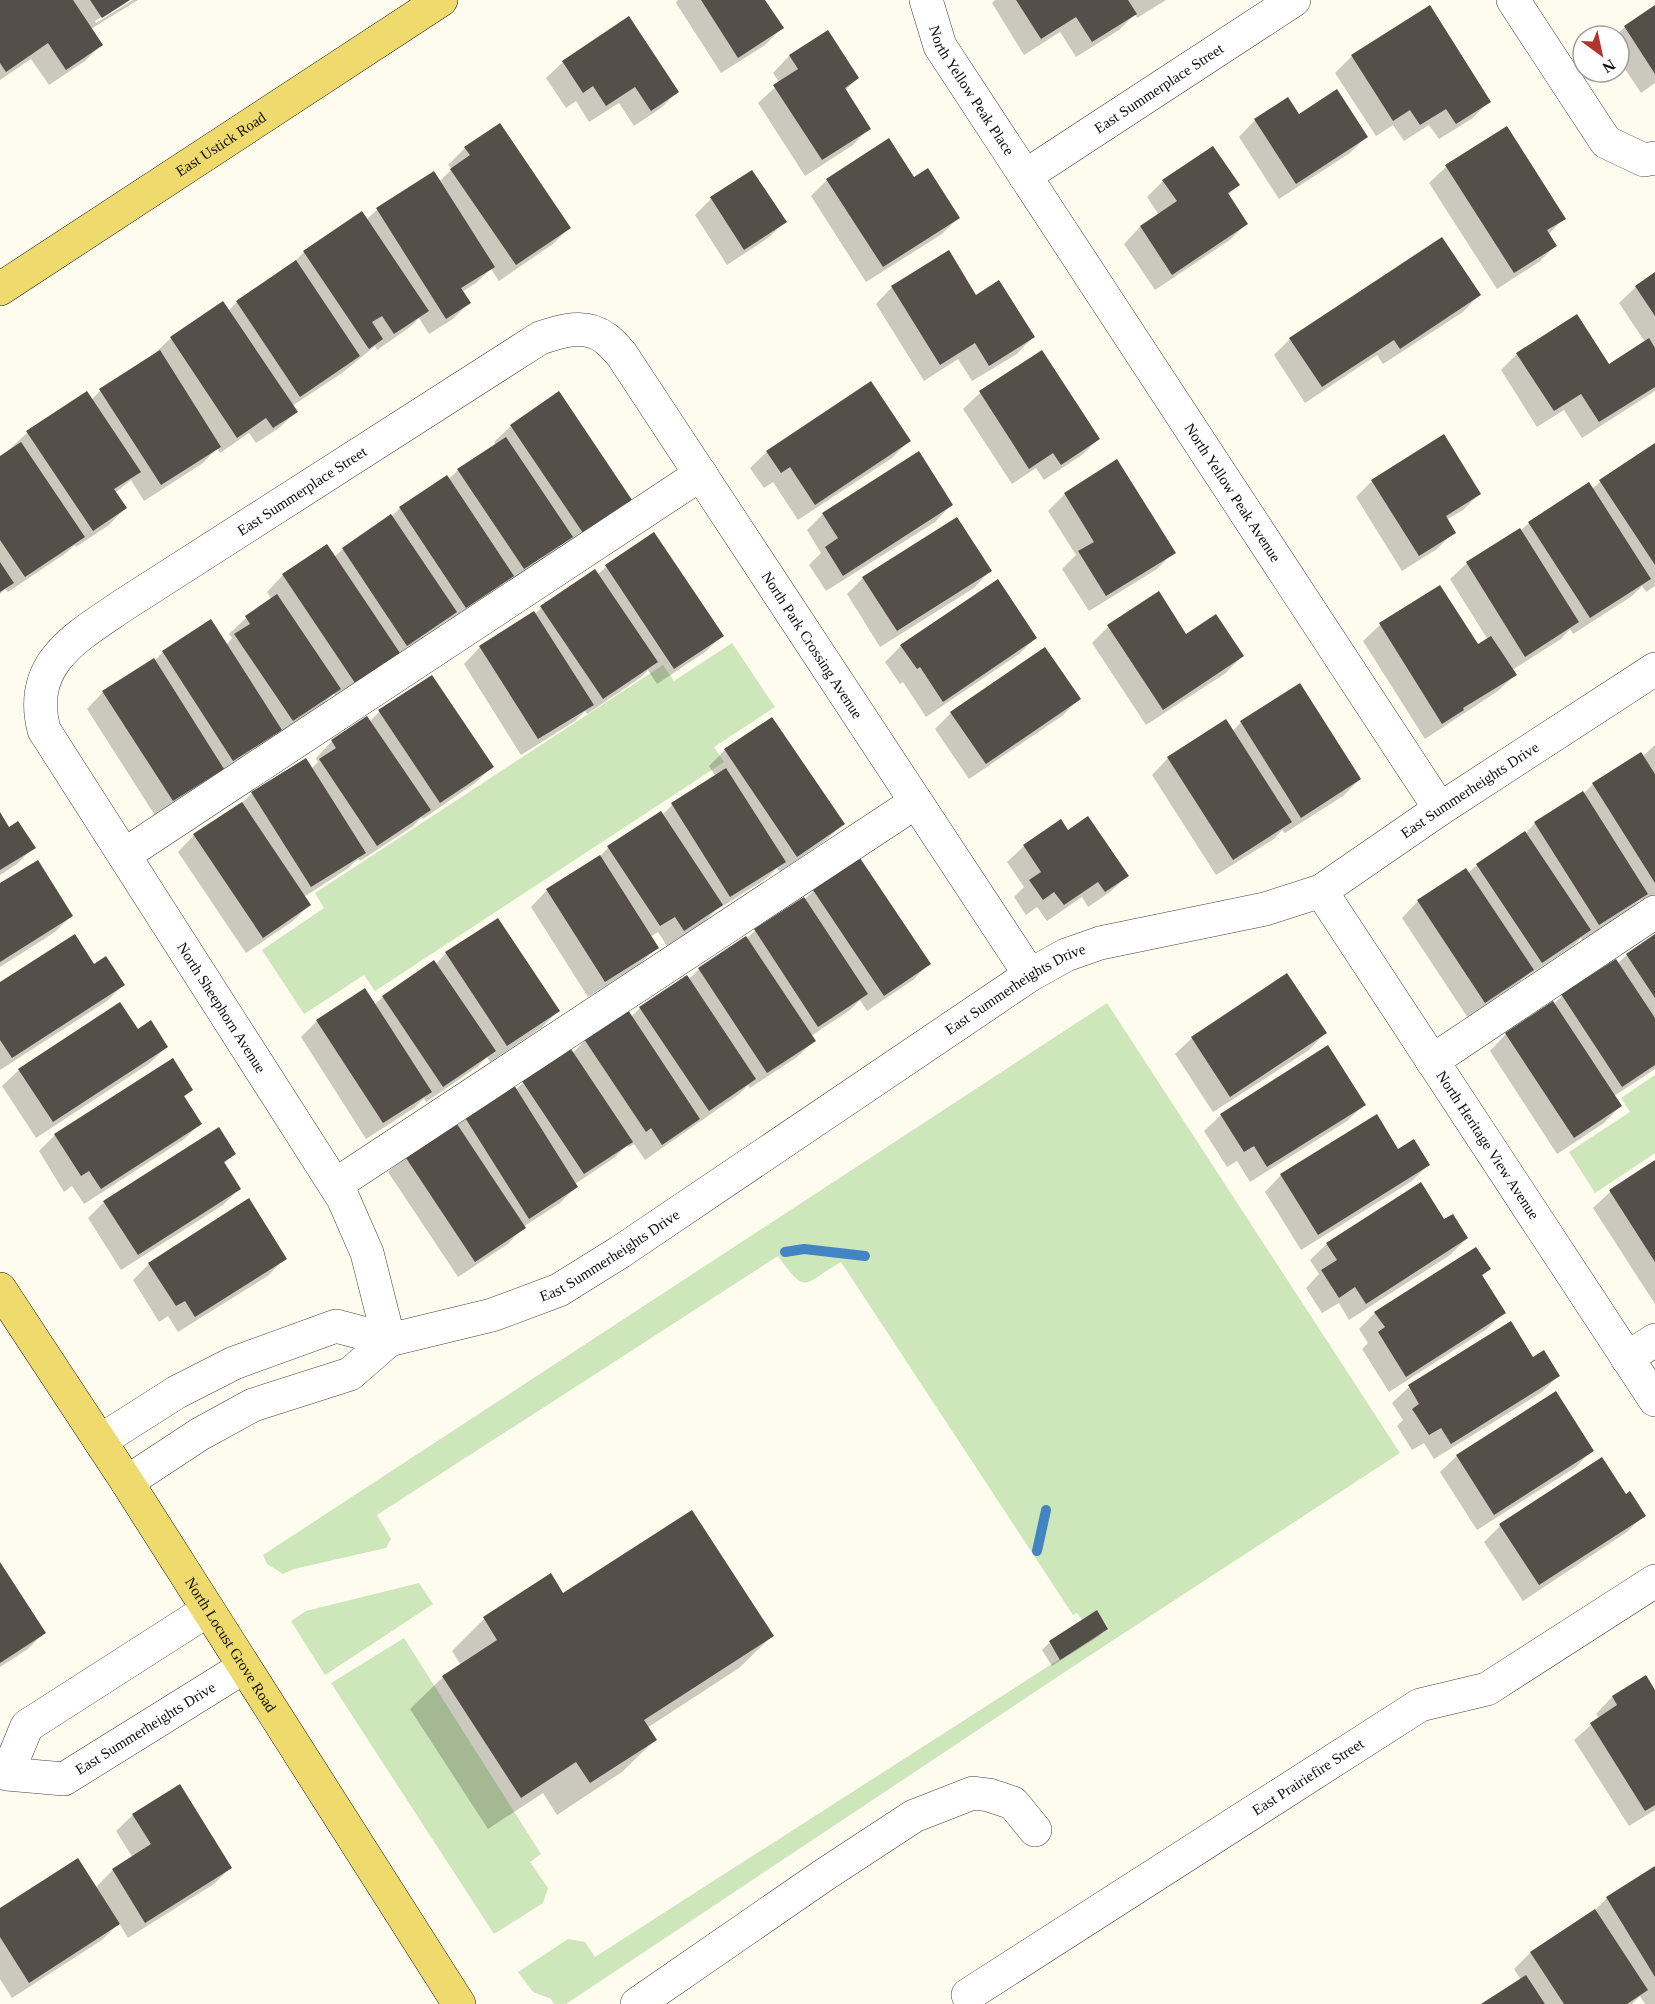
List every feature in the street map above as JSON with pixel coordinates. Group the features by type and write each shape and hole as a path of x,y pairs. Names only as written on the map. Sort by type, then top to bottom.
{"main road":[{"name":"East Ustick Road","path":"0,289 441,0"},
{"name":"North Locust Grove Road","path":"0,1289 127,1482 459,2004"}],"street":[{"name":"North Yellow Peak Place","path":"926,0 940,46 1025,176"},
{"name":"East Summerplace Street","path":"1025,176 1294,0"},
{"path":"1513,0 1606,142 1649,159"},
{"name":"North Yellow Peak Avenue","path":"1025,176 1440,809"},
{"name":"East Summerplace Street","path":"44,682 64,648 122,606 540,338 561,331 582,329"},
{"name":"North Park Crossing Avenue","path":"582,329 604,336 622,355 1030,975"},
{"path":"124,855 701,474"},
{"name":"East Summerheights Drive","path":"127,1482 200,1434 253,1405 350,1374 390,1340 492,1316 560,1290 620,1252 1030,975 1066,955 1100,943 1265,909 1321,891 1440,809 1655,669"},
{"name":"North Sheephorn Avenue","path":"44,682 40,702 44,730 343,1198 367,1253 390,1340"},
{"path":"335,1185 915,802"},
{"name":"North Heritage View Avenue","path":"1321,891 1655,1400"},
{"path":"1432,1061 1655,912"},
{"name":"East Summerheights Drive","path":"100,1441 177,1392 234,1363 336,1326 390,1340"},
{"path":"1627,1358 1655,1340"},
{"name":"East Prairiefire Street","path":"969,1995 1420,1705 1487,1689 1654,1584"},
{"name":"East Summerheights Drive","path":"208,1610 27,1726 3,1776 64,1779 244,1667"},
{"path":"637,2004 914,1816 973,1793 989,1795 1012,1803 1035,1830"}],"green space":[{"path":"732,643 775,707 714,747 724,762 375,991 364,975 304,1014 262,950 324,908 315,893 663,665 674,681"},
{"path":"1107,1003 1400,1453 1089,1656 566,2004 554,2004 551,1999 533,1992 518,1972 568,1939 585,1942 595,1957 1108,1628 1097,1611 1082,1620 1077,1613 1073,1615 841,1262 813,1280 801,1282 778,1256 377,1515 391,1539 386,1548 294,1569 283,1574 267,1564 263,1555"},
{"path":"1655,1075 1655,1153 1595,1193 1569,1152 1630,1112 1621,1098"},
{"path":"419,1583 433,1604 325,1675 291,1621 306,1611"},
{"path":"404,1638 541,1854 530,1862 548,1888 543,1903 494,1934 331,1683"}],"building":[{"path":"0,0 73,0 103,45 66,70 48,43 6,72 0,63"},
{"path":"90,0 130,0 102,18"},
{"path":"701,0 765,0 784,28 738,58"},
{"path":"1016,0 1128,0 1137,14 1092,42 1076,17 1041,39"},
{"path":"1430,5 1491,102 1456,124 1446,109 1420,125 1410,110 1393,121 1351,55"},
{"path":"1655,5 1655,74 1631,37 1631,24 1627,24"},
{"path":"629,16 679,92 651,111 635,87 606,106 593,86 583,93 562,61"},
{"path":"828,30 859,78 845,88 871,129 822,160 773,85 798,69 789,55"},
{"path":"1337,89 1368,137 1296,184 1254,119 1288,97 1299,114"},
{"path":"500,123 571,228 516,265 450,169 470,155 464,147"},
{"path":"1507,126 1566,219 1547,230 1557,246 1514,273 1445,165"},
{"path":"889,138 914,177 928,168 960,218 883,267 826,179"},
{"path":"1213,146 1240,185 1228,193 1248,224 1172,275 1140,226 1177,201 1162,180"},
{"path":"752,170 787,222 744,250 710,197"},
{"path":"434,171 495,267 461,288 471,303 446,319 376,208"},
{"path":"362,211 429,311 394,334 382,316 372,322 383,339 369,349 303,251"},
{"path":"1442,237 1481,295 1400,349 1394,340 1322,387 1289,338"},
{"path":"949,250 976,295 999,280 1035,337 989,366 975,343 940,365 891,286"},
{"path":"296,260 360,356 300,397 236,301"},
{"path":"1655,272 1655,316 1635,286"},
{"path":"223,301 298,412 273,428 266,418 237,438 170,337"},
{"path":"1577,314 1609,364 1649,338 1655,348 1655,387 1599,422 1581,394 1554,411 1516,353"},
{"path":"160,350 221,447 161,485 99,389"},
{"path":"1042,350 1100,439 1061,465 1053,453 1029,469 979,391"},
{"path":"871,381 911,441 815,505 790,467 781,473 766,451"},
{"path":"87,391 141,472 114,489 127,508 93,531 26,431"},
{"path":"559,391 632,500 583,533 510,425"},
{"path":"1444,434 1481,494 1446,516 1456,533 1419,556 1371,480"},
{"path":"506,437 573,537 524,569 457,469"},
{"path":"21,442 85,537 25,577 0,540 0,456"},
{"path":"1655,443 1655,565 1599,480"},
{"path":"919,451 953,505 843,576 825,547 838,538 822,513"},
{"path":"1117,459 1176,553 1106,596 1078,551 1094,542 1064,493"},
{"path":"447,475 514,576 466,608 399,507"},
{"path":"1589,482 1651,579 1590,618 1528,522"},
{"path":"391,514 457,612 407,646 342,548"},
{"path":"957,517 992,571 897,631 862,577"},
{"path":"1520,528 1579,622 1525,657 1466,562"},
{"path":"654,532 724,636 674,669 605,565"},
{"path":"327,544 400,653 355,683 282,574"},
{"path":"0,562 14,583 0,592"},
{"path":"595,569 658,662 603,699 540,606"},
{"path":"998,579 1037,638 943,702 920,667 917,669 900,645"},
{"path":"1440,585 1478,644 1491,636 1517,675 1463,708 1464,710 1442,724 1379,623"},
{"path":"1159,591 1186,634 1216,614 1244,656 1163,710 1107,625"},
{"path":"277,594 341,689 293,721 234,634 250,624 245,616"},
{"path":"534,611 594,705 538,739 479,646"},
{"path":"211,619 282,730 233,761 162,651"},
{"path":"1045,647 1081,699 986,764 950,712"},
{"path":"154,658 224,769 173,801 102,691"},
{"path":"432,675 494,767 440,803 378,710"},
{"path":"1300,683 1361,779 1301,818 1240,721"},
{"path":"367,716 431,810 377,846 319,759 336,748 331,740"},
{"path":"772,717 845,824 797,857 724,749"},
{"path":"1226,719 1292,822 1233,860 1167,757"},
{"path":"1641,752 1655,774 1655,883 1592,783"},
{"path":"306,758 366,853 311,887 251,792"},
{"path":"726,768 786,862 730,897 671,803"},
{"path":"1583,791 1648,894 1599,925 1534,822"},
{"path":"242,802 311,905 263,938 193,834"},
{"path":"661,811 723,905 684,931 675,917 660,926 607,846"},
{"path":"0,812 9,827 18,821 36,848 0,870"},
{"path":"1088,816 1129,876 1105,892 1098,882 1064,905 1054,892 1043,900 1029,880 1041,872 1023,845 1061,819 1068,830"},
{"path":"1525,831 1591,930 1542,963 1476,864"},
{"path":"600,855 659,948 605,982 546,889"},
{"path":"860,858 931,964 884,996 813,890"},
{"path":"38,860 73,916 0,962 0,883"},
{"path":"1466,868 1534,970 1485,1003 1417,900"},
{"path":"804,897 868,994 818,1027 754,929"},
{"path":"498,918 560,1011 507,1046 445,952"},
{"path":"75,934 94,964 106,956 125,985 12,1058 0,1040 0,982"},
{"path":"1655,934 1655,998 1626,954"},
{"path":"746,936 816,1041 767,1073 698,968"},
{"path":"1616,959 1655,1018 1655,1065 1622,1087 1561,994"},
{"path":"434,960 496,1051 443,1087 382,996"},
{"path":"1287,973 1327,1033 1230,1097 1191,1037"},
{"path":"687,975 756,1079 709,1111 639,1007"},
{"path":"365,988 432,1092 383,1123 316,1020"},
{"path":"1553,1001 1622,1106 1574,1138 1505,1033"},
{"path":"120,1002 138,1029 151,1020 168,1047 53,1122 18,1069"},
{"path":"628,1010 700,1119 662,1145 651,1128 646,1132 584,1039"},
{"path":"1328,1045 1366,1105 1267,1167 1254,1146 1244,1152 1220,1114"},
{"path":"571,1049 633,1142 584,1174 522,1081"},
{"path":"173,1058 193,1090 184,1096 202,1124 101,1189 89,1171 81,1176 54,1134"},
{"path":"514,1085 578,1187 529,1219 464,1116"},
{"path":"1377,1114 1398,1149 1414,1139 1430,1165 1318,1235 1280,1174"},
{"path":"455,1121 526,1228 475,1262 404,1155"},
{"path":"219,1127 236,1154 224,1162 241,1189 138,1255 103,1201"},
{"path":"1655,1160 1655,1262 1609,1190"},
{"path":"1421,1182 1444,1219 1453,1214 1468,1238 1366,1304 1355,1287 1339,1298 1321,1270 1337,1260 1326,1243"},
{"path":"249,1198 287,1259 195,1317 185,1301 176,1306 148,1263"},
{"path":"1476,1247 1491,1269 1482,1275 1506,1313 1406,1377 1378,1332 1385,1327 1374,1312"},
{"path":"1511,1321 1533,1357 1544,1350 1560,1376 1451,1444 1441,1428 1429,1435 1412,1409 1419,1404 1408,1385"},
{"path":"1556,1391 1594,1451 1494,1515 1456,1455"},
{"path":"1602,1457 1626,1494 1630,1491 1646,1516 1539,1585 1499,1524"},
{"path":"692,1510 774,1636 644,1720 657,1740 590,1783 576,1762 521,1798 442,1676 497,1640 483,1617 551,1573 563,1593"},
{"path":"0,1562 46,1633 0,1663"},
{"path":"1097,1610 1108,1629 1060,1660 1049,1641"},
{"path":"1646,1675 1655,1690 1655,1805 1645,1811 1590,1723 1617,1705 1612,1696"},
{"path":"180,1784 232,1868 145,1923 112,1869 151,1844 132,1814"},
{"path":"78,1858 120,1924 29,1983 0,1937 0,1908"},
{"path":"1655,1866 1655,1977 1606,1897"},
{"path":"1595,1909 1648,1990 1627,2004 1564,2004 1530,1952"},
{"path":"1526,1975 1545,2004 1481,2004"}],"waterway":[{"path":"785,1252 804,1249 865,1256"},
{"path":"1037,1551 1046,1510"}]}
